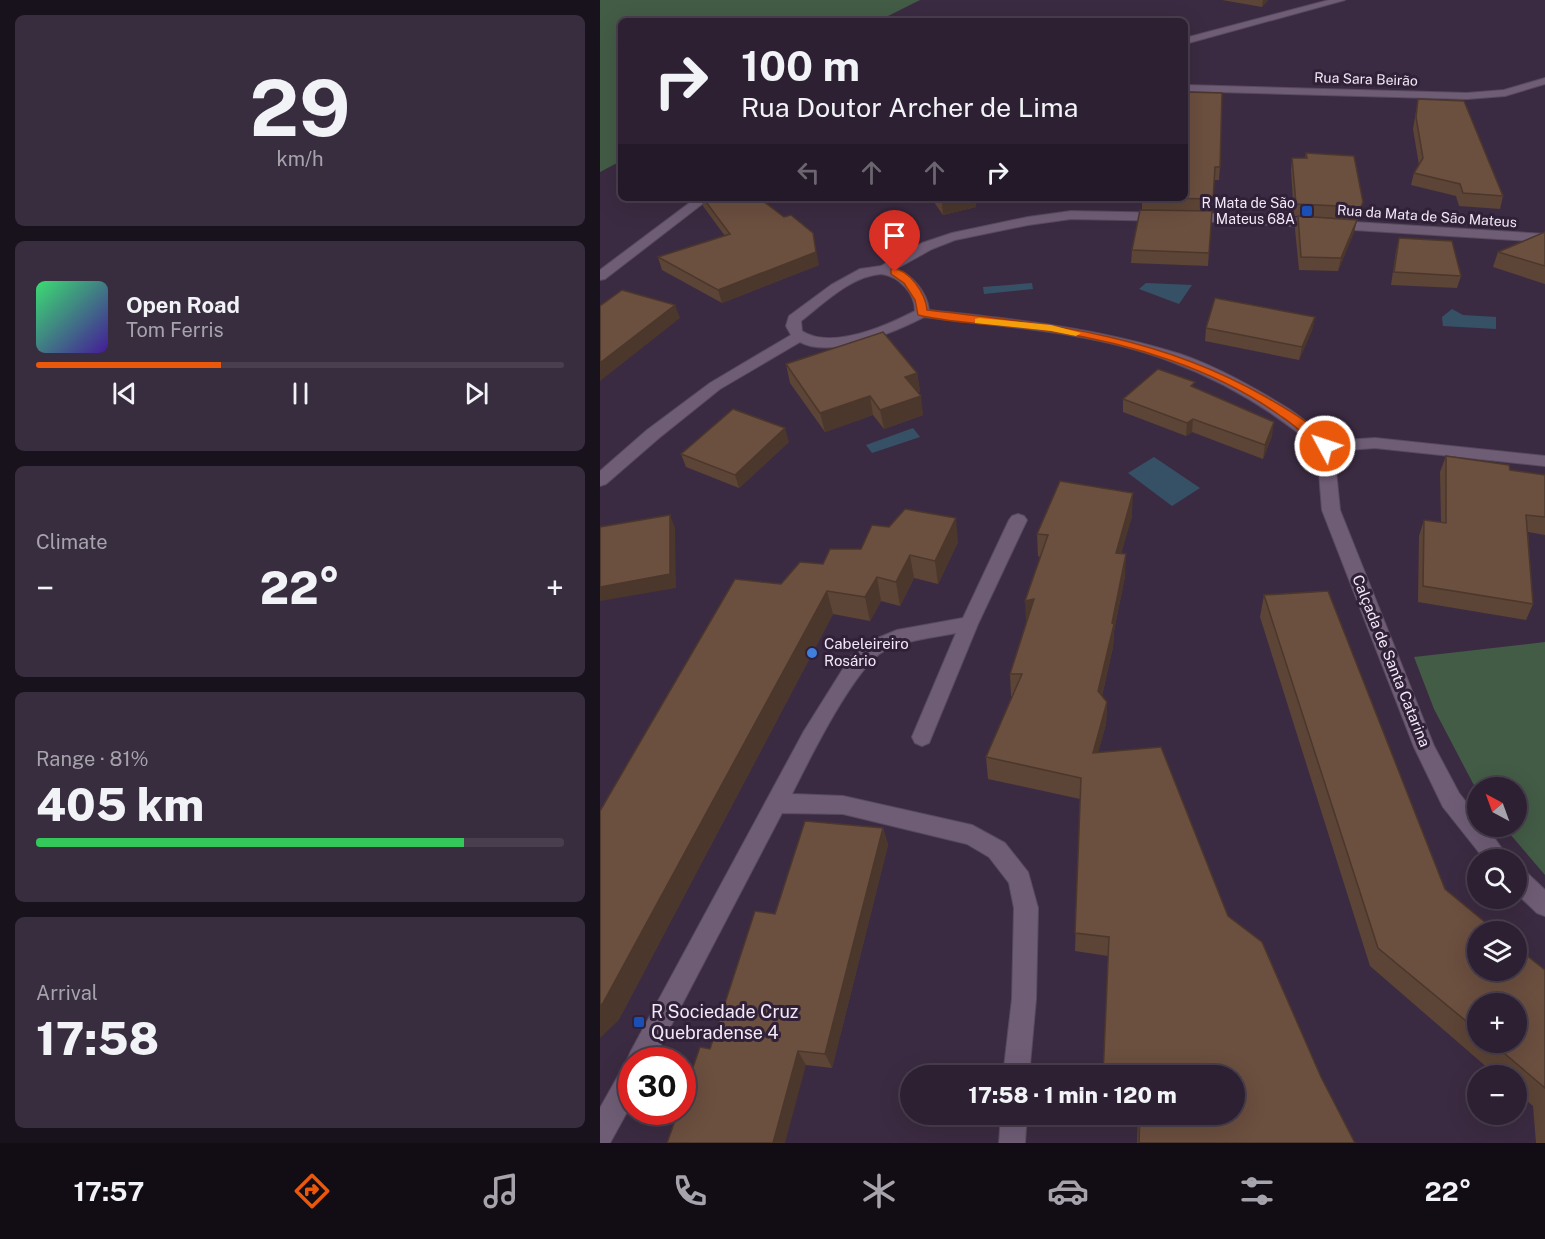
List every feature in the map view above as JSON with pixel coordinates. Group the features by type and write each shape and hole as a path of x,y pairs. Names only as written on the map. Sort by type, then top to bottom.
{"street":[{"path":"1188,40 1340,0"},
{"name":"Rua Sara Beirão","path":"1188,88 1467,96 1505,93 1545,81"},
{"path":"600,276 700,201"},
{"name":"Rua da Mata de São Mateus","path":"800,336 793,326 794,319 804,310 865,272 886,269 927,246 952,237 1028,221 1071,215 1226,218 1545,238"},
{"path":"886,269 908,281 921,300 922,313"},
{"path":"600,480 715,386 800,336 819,343 833,344 900,324 922,313 1051,328 1110,340 1176,358 1229,381 1286,414 1325,446 1375,443 1545,461"},
{"name":"Calçada de Santa Catarina","path":"1325,446 1331,510 1424,747 1451,800 1489,849"},
{"path":"922,737 969,624 1018,520"},
{"path":"647,1047 812,738 858,661 875,647 904,635 969,624"},
{"path":"777,803 843,805 972,835 997,850 1020,879 1026,908 1024,999 1017,1065"},
{"path":"1527,888 1545,905"},
{"path":"600,1134 618,1101"},
{"path":"1012,1143 1013,1125"}],"green space":[{"path":"600,0 920,0 884,18 618,18 618,163 600,172"},
{"path":"1545,642 1545,875 1527,854 1527,849 1523,849 1513,837 1527,837 1527,777 1470,777 1434,709 1414,657"}],"water":[{"path":"1032,283 1033,289 984,294 983,287"},
{"path":"1146,283 1192,285 1179,304 1139,289"},
{"path":"1452,309 1463,315 1496,317 1496,329 1443,326 1442,317"},
{"path":"913,428 920,437 872,453 866,445"},
{"path":"1154,457 1200,488 1172,506 1128,473"}],"building":[{"path":"1188,92 1222,93 1220,167 1215,167 1213,199 1188,199"},
{"path":"1418,99 1464,101 1503,196 1463,193 1460,184 1414,173 1423,158 1416,117"},
{"path":"1306,153 1354,156 1363,202 1361,207 1296,204 1292,158 1307,158"},
{"path":"705,201 763,201 784,217 791,215 813,233 816,252 718,290 658,257 730,234"},
{"path":"1140,210 1212,211 1209,253 1132,250"},
{"path":"1298,216 1357,220 1341,258 1301,257"},
{"path":"1545,232 1545,266 1498,252"},
{"path":"1399,238 1452,241 1461,276 1394,272"},
{"path":"622,290 675,305 600,363 600,306"},
{"path":"1215,298 1315,317 1302,347 1206,328"},
{"path":"883,332 917,373 905,377 921,396 880,410 870,396 820,413 786,364"},
{"path":"1158,369 1195,382 1191,386 1274,422 1265,445 1193,419 1187,423 1123,399"},
{"path":"733,409 785,428 735,475 681,454"},
{"path":"1446,456 1509,465 1510,470 1545,475 1545,517 1526,515 1533,604 1423,586 1424,520 1446,523"},
{"path":"1060,481 1133,493 1116,553 1126,554 1112,623 1114,624 1098,691 1107,702 1093,753 1161,747 1228,916 1262,942 1321,1077 1355,1143 1139,1143 1140,1125 1245,1125 1245,1065 1103,1065 1109,937 1075,933 1081,778 986,757 1022,674 1010,674 1034,599 1025,601 1048,535 1037,534"},
{"path":"905,509 956,518 935,561 910,555 896,582 877,577 865,597 827,591 600,1006 600,811 735,579 781,584 800,562 823,564 830,549 861,549 872,525 889,527"},
{"path":"670,515 670,574 600,587 600,527"},
{"path":"1328,591 1445,889 1484,921 1467,921 1467,981 1527,981 1527,956 1545,970 1545,1088 1527,1073 1527,1065 1518,1065 1504,1053 1527,1053 1527,993 1467,993 1467,1022 1378,948 1264,595"},
{"path":"805,821 883,828 825,1054 798,1051 773,1143 667,1143 673,1125 696,1125 696,1059 700,1047 710,1049 755,911 775,914"}],"slow traffic":[{"path":"979,321 1051,328 1076,333"}],"place":[{"name":"R Mata de São Mateus 68A","path":"1307,211"},
{"name":"Cabeleireiro Rosário","path":"812,653"},
{"name":"R Sociedade Cruz Quebradense 4","path":"639,1022"}],"route":[{"path":"895,272 908,281 921,300 922,313 1051,328 1110,340 1176,358 1229,381 1286,414 1325,446"}]}
